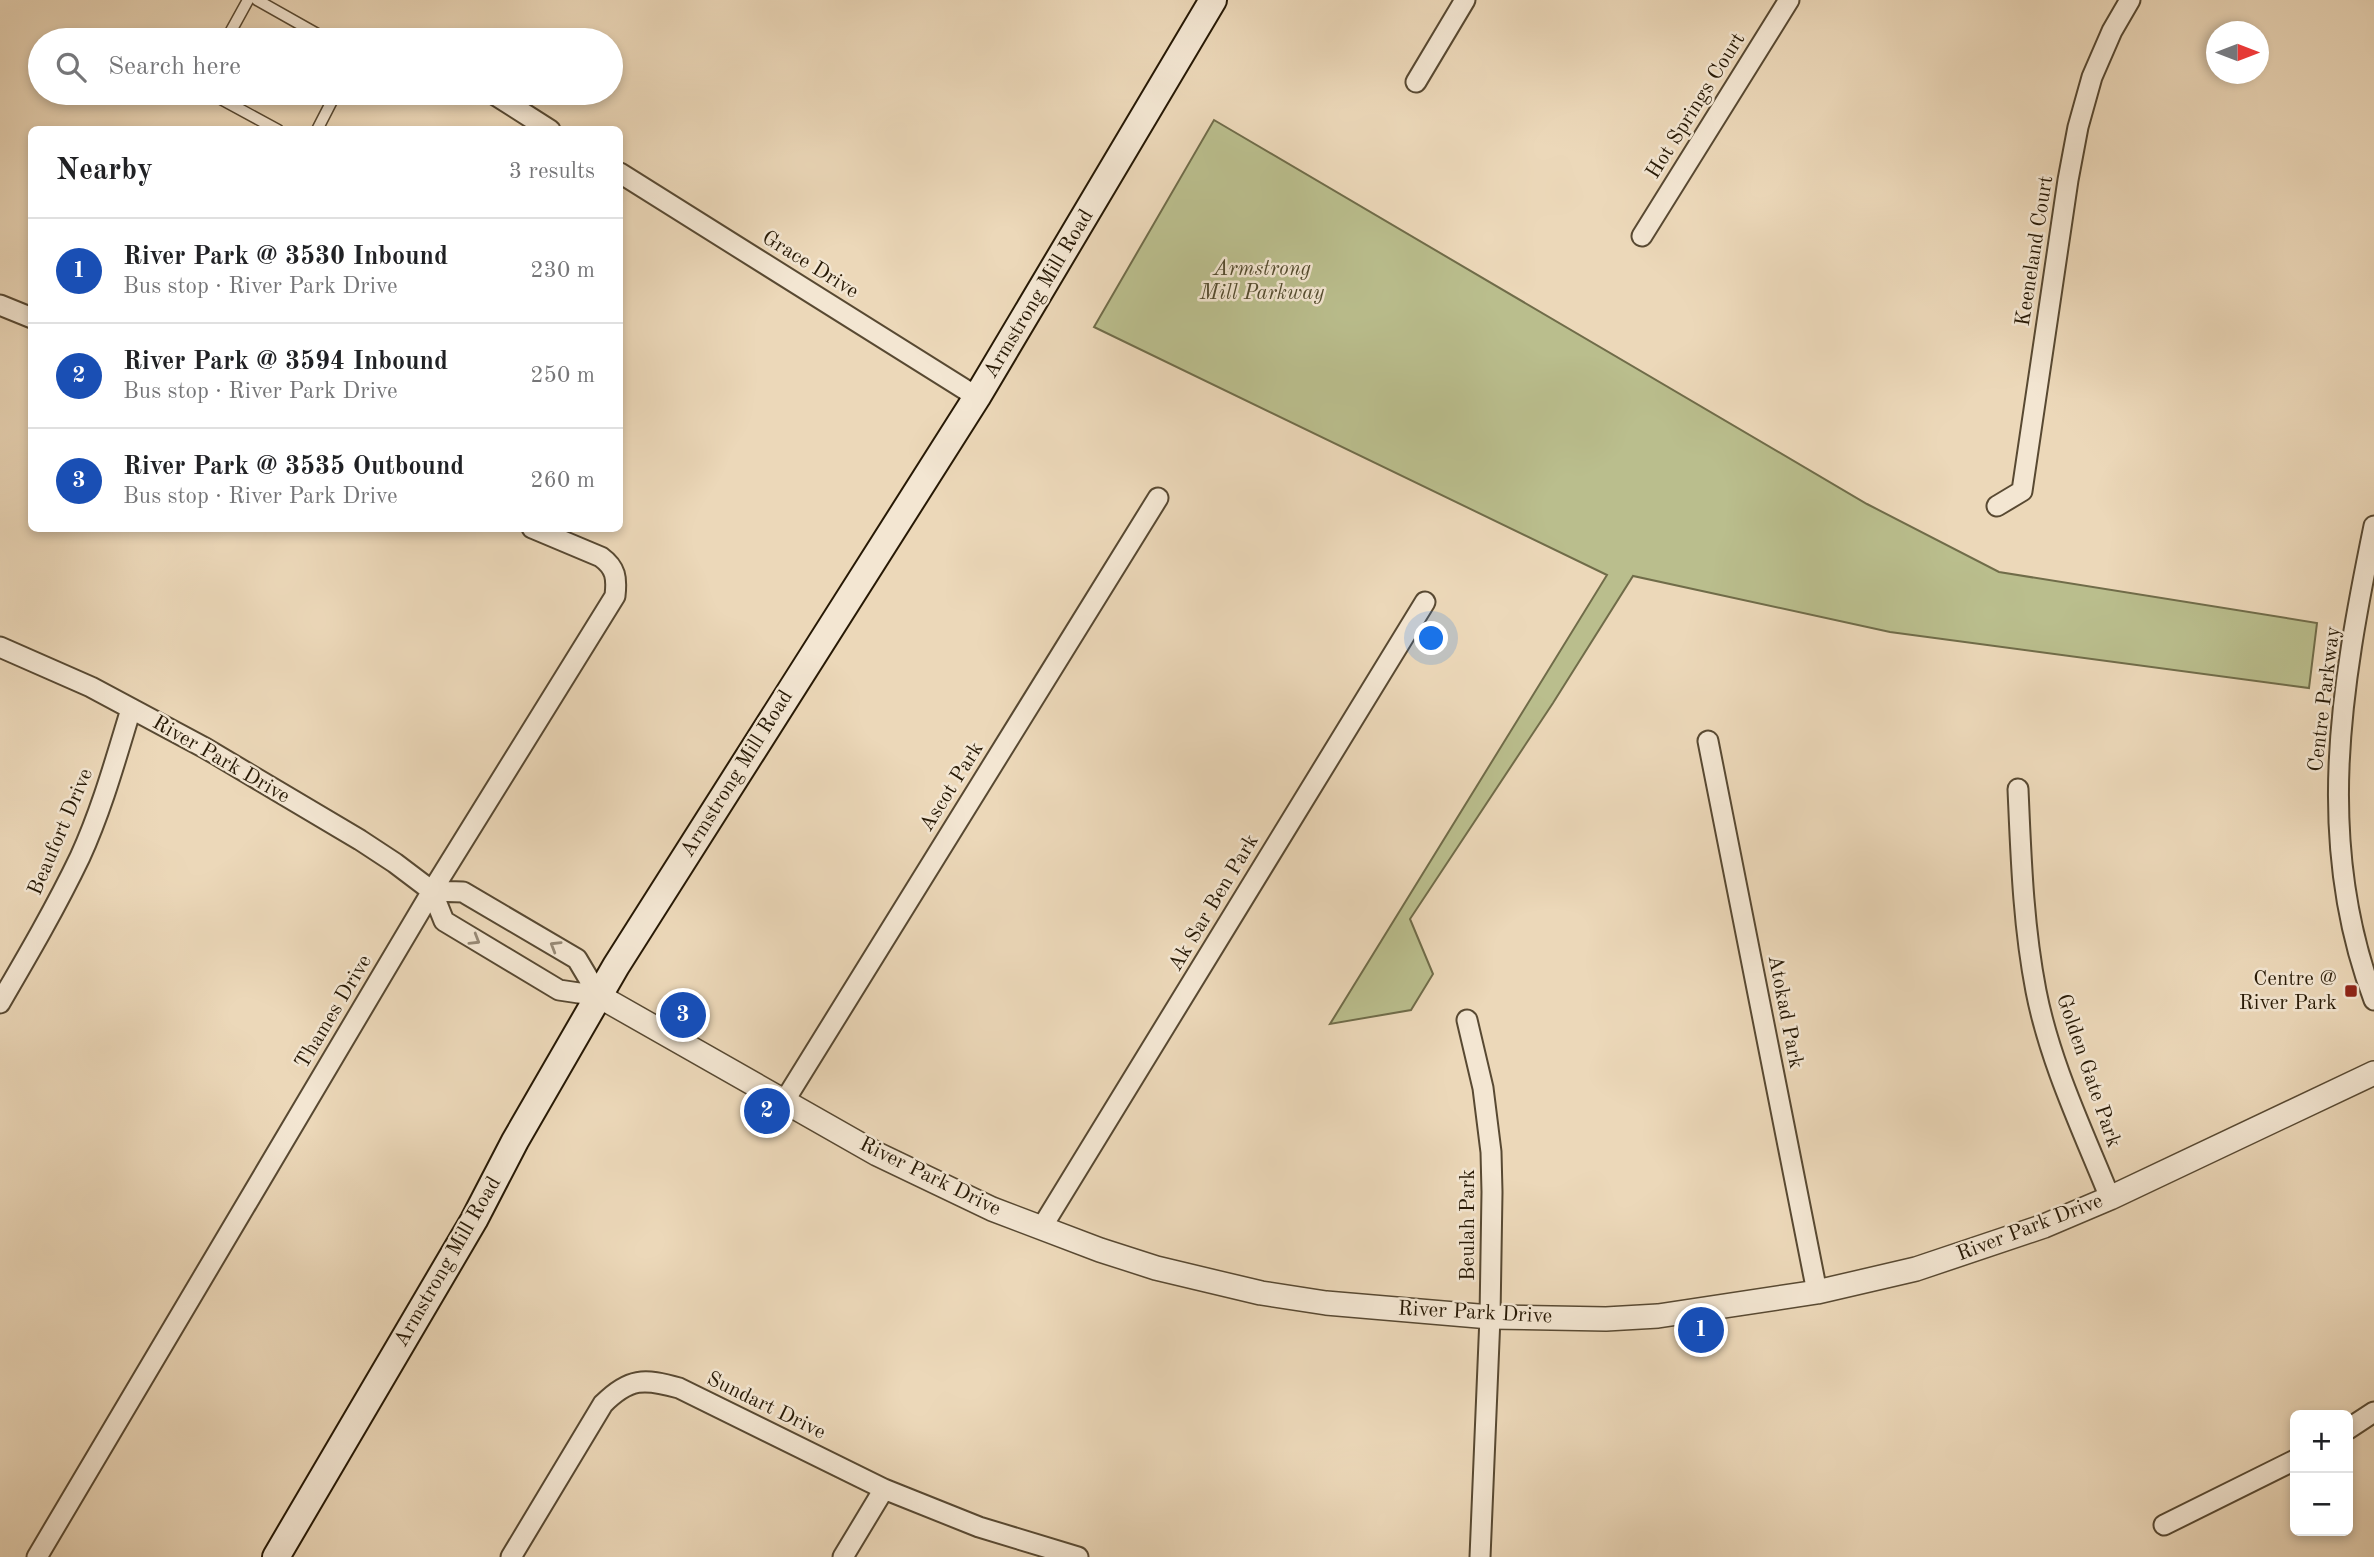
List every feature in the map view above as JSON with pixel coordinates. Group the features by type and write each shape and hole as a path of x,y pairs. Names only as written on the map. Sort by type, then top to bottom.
{"main road":[{"name":"Armstrong Mill Road","path":"276,1557 474,1220 515,1141 598,996 977,397 1213,0"}],"street":[{"path":"1416,82 1465,0"},
{"name":"Hot Springs Court","path":"1642,236 1788,0"},
{"name":"Keeneland Court","path":"1997,506 2022,491 2078,127 2092,77 2112,31 2130,0"},
{"path":"511,105 544,126"},
{"name":"Grace Drive","path":"623,175 977,397"},
{"path":"0,305 28,316"},
{"name":"Ascot Park","path":"785,1100 1158,498"},
{"name":"Centre Parkway","path":"2374,526 2340,722 2337,797 2346,894 2357,945 2374,1000"},
{"name":"Thames Drive","path":"37,1557 432,891 615,596 616,574 610,564 601,557 542,532"},
{"name":"Ak Sar Ben Park","path":"1042,1227 1425,603"},
{"name":"River Park Drive","path":"0,647 90,687 205,748 360,840 432,891 444,921 559,990 598,996 877,1154 941,1186 1100,1250 1156,1268 1261,1293 1326,1303 1490,1317 1606,1319 1658,1316 1817,1292 1916,1269 2044,1226 2110,1198 2374,1073"},
{"name":"Beaufort Drive","path":"0,1003 43,931 81,855 106,789 131,709"},
{"name":"Atokad Park","path":"1708,741 1817,1292"},
{"name":"Golden Gate Park","path":"2018,789 2022,891 2036,993 2071,1104 2110,1198"},
{"path":"432,891 463,892 577,959 598,996"},
{"name":"Beulah Park","path":"1467,1020 1483,1088 1491,1152 1490,1317 1480,1557"},
{"name":"Sundart Drive","path":"511,1557 603,1404 629,1383 645,1381 679,1388 884,1489 979,1527 1078,1557"},
{"path":"2353,1426 2374,1412"},
{"path":"2164,1525 2290,1462"},
{"path":"844,1557 884,1489"}],"lane":[{"path":"233,28 248,0"},
{"path":"257,0 307,28"},
{"path":"232,105 271,126"},
{"path":"319,126 330,105"}],"green space":[{"name":"Armstrong Mill Parkway","path":"1214,120 1867,504 1999,572 2317,623 2309,688 1890,632 1633,576 1553,703 1410,919 1433,974 1411,1010 1330,1024 1607,575 1094,327"}],"place":[{"name":"Centre @ River Park","path":"2351,991"},
{"name":"River Park @ 3535 Outbound","path":"683,1015"},
{"name":"River Park @ 3594 Inbound","path":"767,1111"},
{"name":"River Park @ 3530 Inbound","path":"1701,1330"}]}
